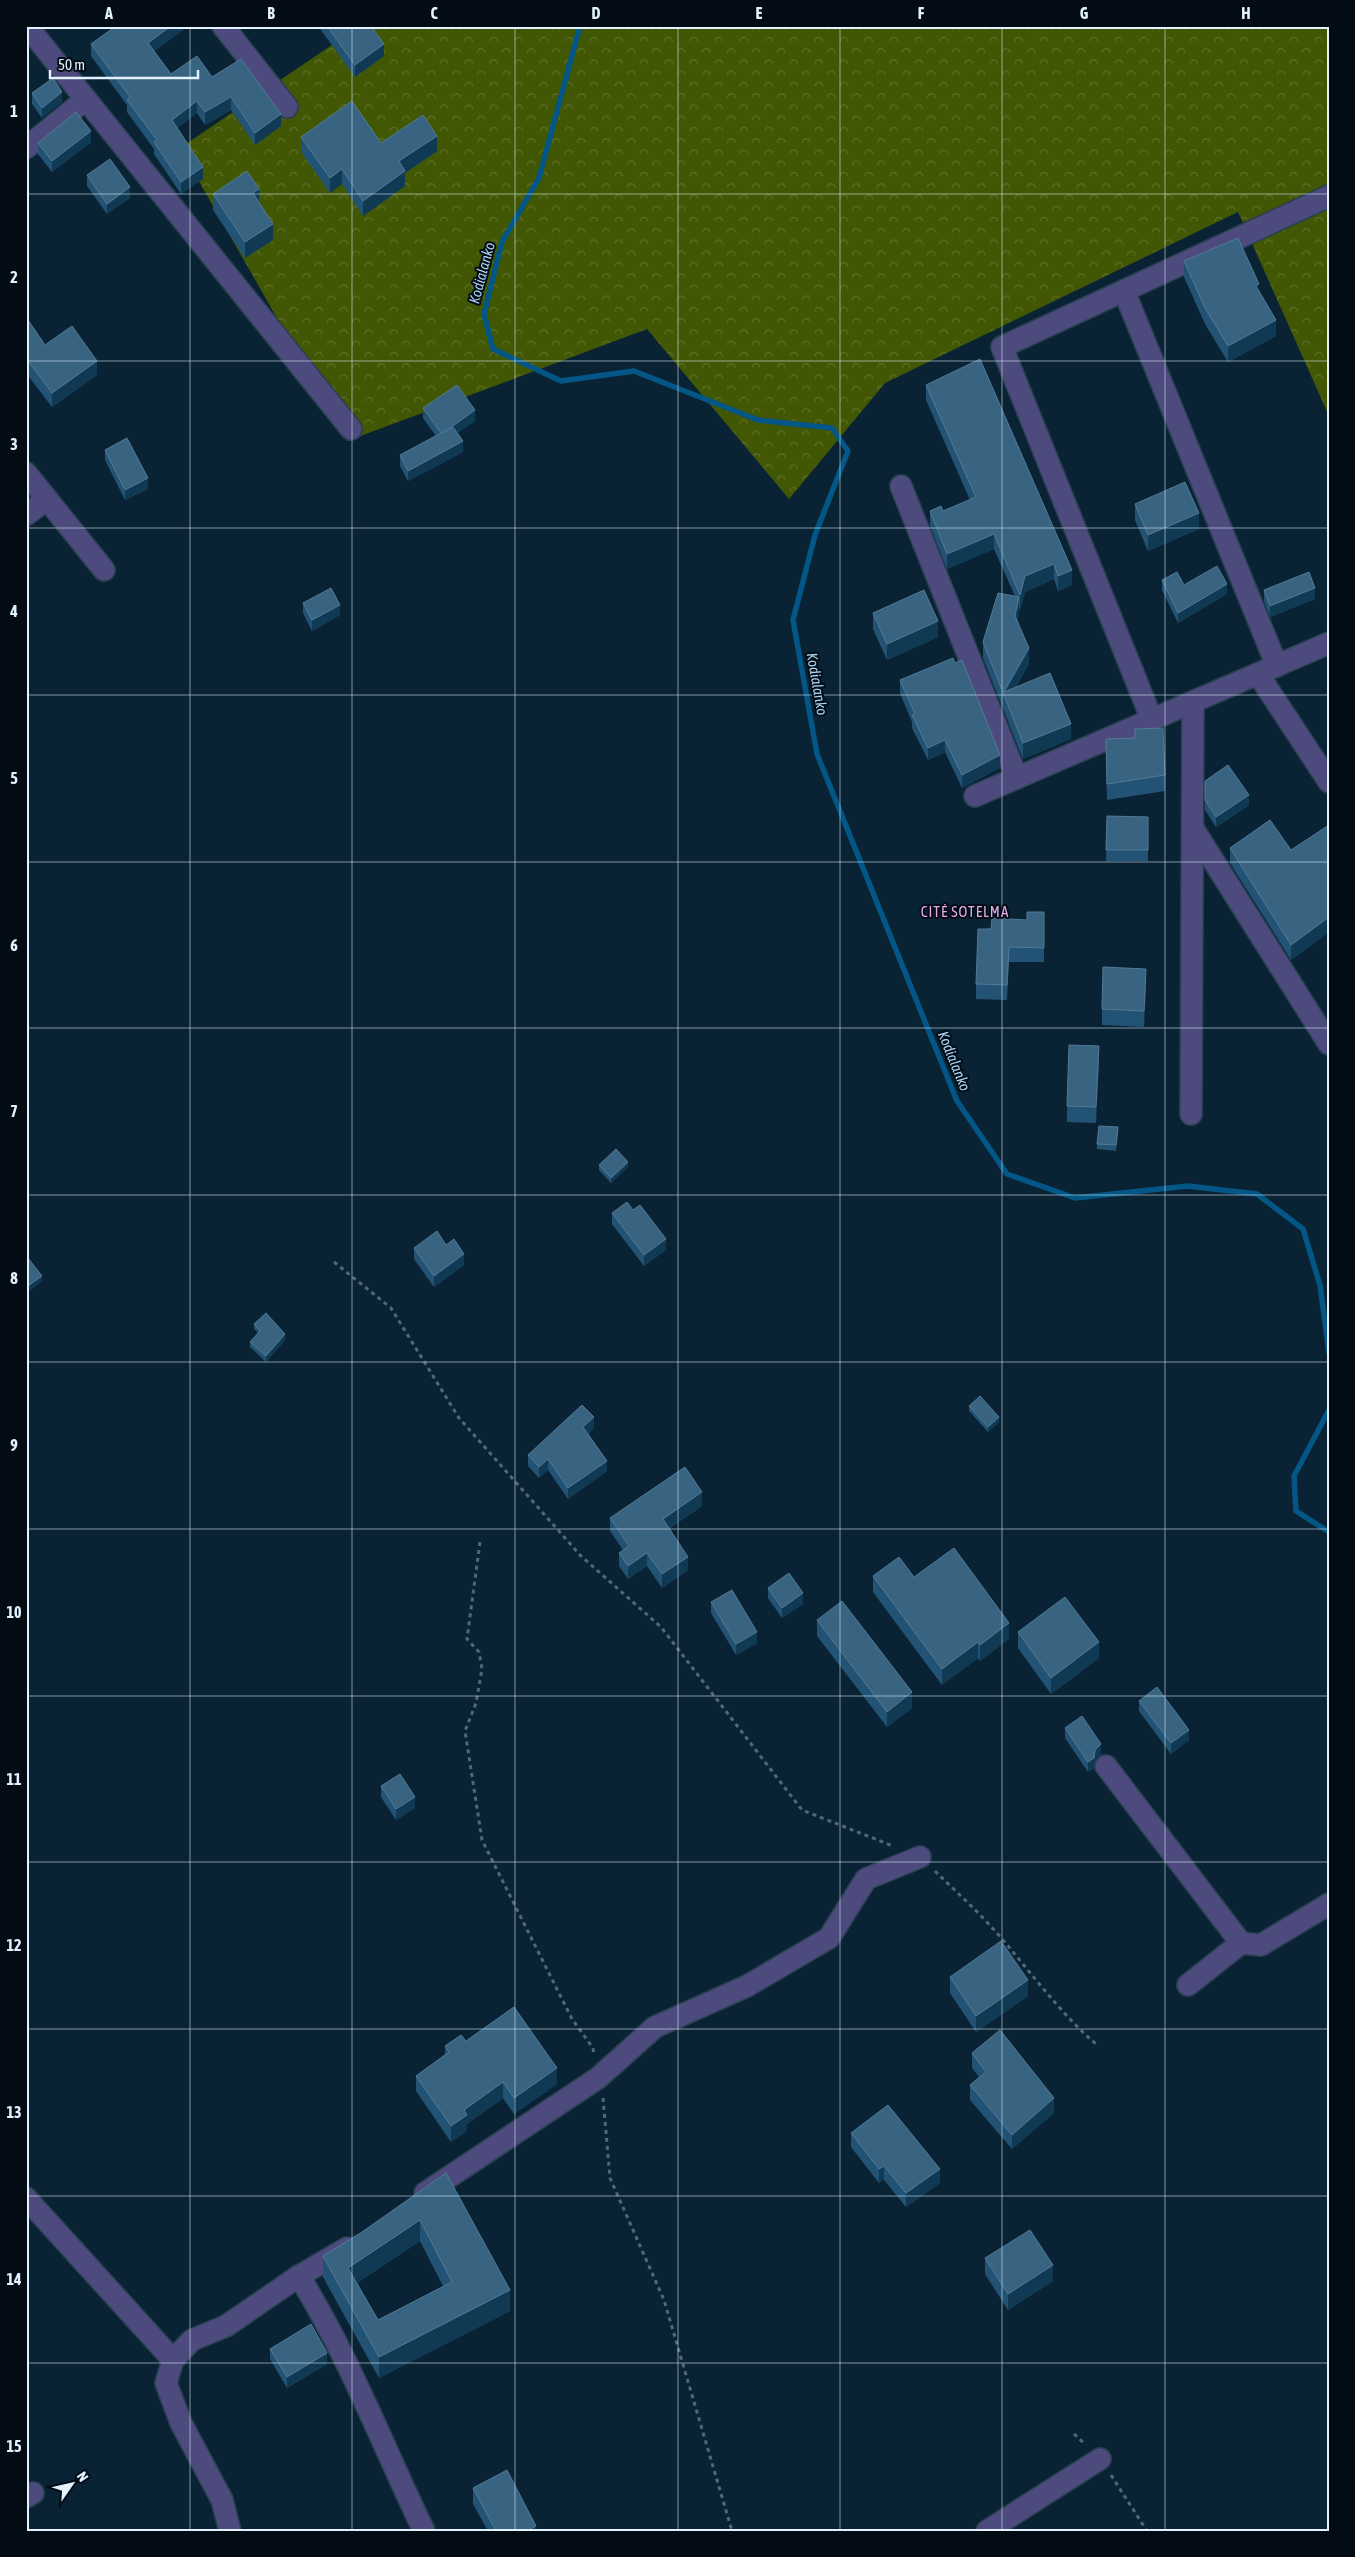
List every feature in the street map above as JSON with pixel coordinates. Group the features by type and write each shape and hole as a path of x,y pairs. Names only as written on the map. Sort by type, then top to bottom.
{"street":[{"path":"223,26 287,107"},
{"path":"29,32 86,98 352,429"},
{"path":"26,148 86,98"},
{"path":"1152,720 1002,347 1329,196"},
{"path":"1124,291 1277,666"},
{"path":"26,473 104,570"},
{"path":"901,486 1018,778"},
{"path":"26,515 47,499"},
{"path":"975,796 1329,643"},
{"path":"1258,674 1329,782"},
{"path":"1191,1114 1194,830 1193,702"},
{"path":"1194,830 1329,1044"},
{"path":"1106,1766 1241,1943"},
{"path":"406,2206 598,2078 655,2027 747,1986 829,1938 866,1879 920,1857"},
{"path":"1188,1985 1241,1943 1261,1945 1329,1904"},
{"path":"26,2198 173,2360"},
{"path":"230,2531 222,2500 181,2423 166,2383 173,2360 192,2340 226,2326 299,2276 362,2238"},
{"path":"299,2276 319,2307 359,2387 388,2458 424,2531"},
{"path":"986,2531 1100,2459"}],"path":[{"path":"334,1262 391,1308 459,1418 581,1556 661,1627 802,1810 920,1857 985,1920 1041,1988 1076,2026 1096,2044"},
{"path":"480,1542 467,1639 479,1652 482,1669 476,1703 464,1731 482,1840 572,2019 593,2048 606,2110 610,2178 664,2300 732,2531"},
{"path":"1074,2434 1100,2459 1147,2531"}],"green space":[{"path":"360,26 1329,26 1329,416 1238,212 885,383 789,499 647,329 347,441 180,148"}],"building":[{"path":"116,26 171,26 148,43 171,74 197,56 212,77 241,59 281,114 255,133 231,97 205,112 197,101 172,120 203,167 181,182 154,142 157,140 127,100 130,97 91,44"},
{"path":"327,26 371,26 384,44 355,65"},
{"path":"53,78 62,92 42,108 32,93"},
{"path":"352,101 381,143 423,115 437,136 399,161 405,171 363,201 342,169 330,178 301,137"},
{"path":"76,112 91,131 52,161 38,143"},
{"path":"110,159 130,187 107,204 87,175"},
{"path":"247,171 259,189 253,193 273,224 245,242 213,194"},
{"path":"1238,238 1259,284 1256,286 1276,320 1228,346 1205,308 1184,261"},
{"path":"26,317 45,345 72,326 97,361 52,393 26,358"},
{"path":"980,359 1072,570 1058,576 1054,564 1025,576 1020,595 994,534 947,554 930,511 941,506 943,511 976,497 926,385"},
{"path":"457,385 475,410 443,433 453,427 463,441 408,471 400,455 441,433 423,408"},
{"path":"127,438 148,478 125,490 105,450"},
{"path":"1185,482 1199,513 1148,535 1135,504"},
{"path":"1217,566 1227,584 1178,613 1162,580 1177,572 1184,585"},
{"path":"1309,572 1315,588 1270,606 1264,590"},
{"path":"331,588 340,605 312,620 303,603"},
{"path":"924,590 938,621 887,644 873,613"},
{"path":"998,593 1019,597 1015,616 1029,648 1004,692 1050,673 1071,724 1023,743 983,642"},
{"path":"953,658 955,663 962,660 1000,755 962,775 945,740 928,748 912,715 915,714 900,680"},
{"path":"1163,728 1165,775 1107,784 1106,739 1135,738 1135,729"},
{"path":"1228,765 1249,795 1216,817 1205,800 1205,781"},
{"path":"1107,816 1148,817 1148,850 1106,850"},
{"path":"1270,820 1291,850 1329,825 1329,917 1291,945 1230,848"},
{"path":"1027,912 1044,912 1044,948 1009,947 1007,985 976,984 978,929 991,929 992,918 1027,920"},
{"path":"1103,967 1146,969 1144,1011 1102,1009"},
{"path":"1069,1045 1099,1046 1096,1107 1067,1106"},
{"path":"1099,1126 1118,1127 1116,1145 1097,1144"},
{"path":"616,1149 628,1162 611,1178 599,1165"},
{"path":"627,1202 633,1210 640,1205 666,1239 644,1255 612,1213"},
{"path":"437,1231 446,1245 454,1239 464,1254 434,1276 414,1248"},
{"path":"28,1258 42,1276 28,1286 26,1283 26,1259"},
{"path":"266,1313 285,1334 266,1356 250,1342 260,1331 254,1324"},
{"path":"980,1396 999,1417 988,1427 969,1406"},
{"path":"582,1405 594,1417 583,1427 607,1461 568,1488 548,1459 539,1467 528,1455"},
{"path":"685,1467 702,1492 663,1519 688,1557 662,1574 647,1553 628,1566 619,1553 629,1546 610,1518"},
{"path":"954,1548 1009,1623 980,1645 978,1642 942,1669 873,1576 899,1557 914,1577"},
{"path":"789,1573 803,1593 782,1608 768,1588"},
{"path":"732,1590 757,1632 736,1644 711,1602"},
{"path":"1065,1597 1099,1642 1051,1678 1018,1632"},
{"path":"842,1601 912,1692 887,1712 817,1620"},
{"path":"1157,1687 1189,1730 1171,1743 1139,1701"},
{"path":"1082,1716 1101,1744 1095,1750 1094,1758 1088,1762 1065,1728"},
{"path":"400,1774 415,1797 396,1809 381,1786"},
{"path":"1001,1941 1028,1980 976,2016 950,1977"},
{"path":"514,2007 557,2068 514,2098 503,2082 464,2110 467,2115 451,2126 416,2076 449,2052 445,2046 461,2035 466,2041"},
{"path":"1000,2030 1054,2098 1012,2135 970,2085 986,2072 972,2053"},
{"path":"888,2105 940,2169 906,2193 884,2166 879,2169 851,2133"},
{"path":"446,2173 510,2290 379,2357 323,2256 362,2232","holes":["420,2220 452,2282 378,2320 348,2268"]},
{"path":"1030,2230 1053,2265 1008,2294 985,2258"},
{"path":"311,2324 327,2353 287,2377 270,2349"},
{"path":"507,2470 536,2526 527,2531 496,2531 473,2488"}],"waterway":[{"name":"Kodialanko","path":"580,26 539,178 502,242 484,314 493,349 561,381 634,371 758,420 832,428 848,451 815,535 793,620 817,754 957,1101 1007,1174 1075,1198 1188,1186 1257,1194 1303,1229 1320,1285 1329,1353"},
{"name":"Kodialanko","path":"1329,1410 1294,1476 1296,1511 1329,1532"}],"district":[{"name":"CITÉ SOTELMA","path":"965,912"}]}
